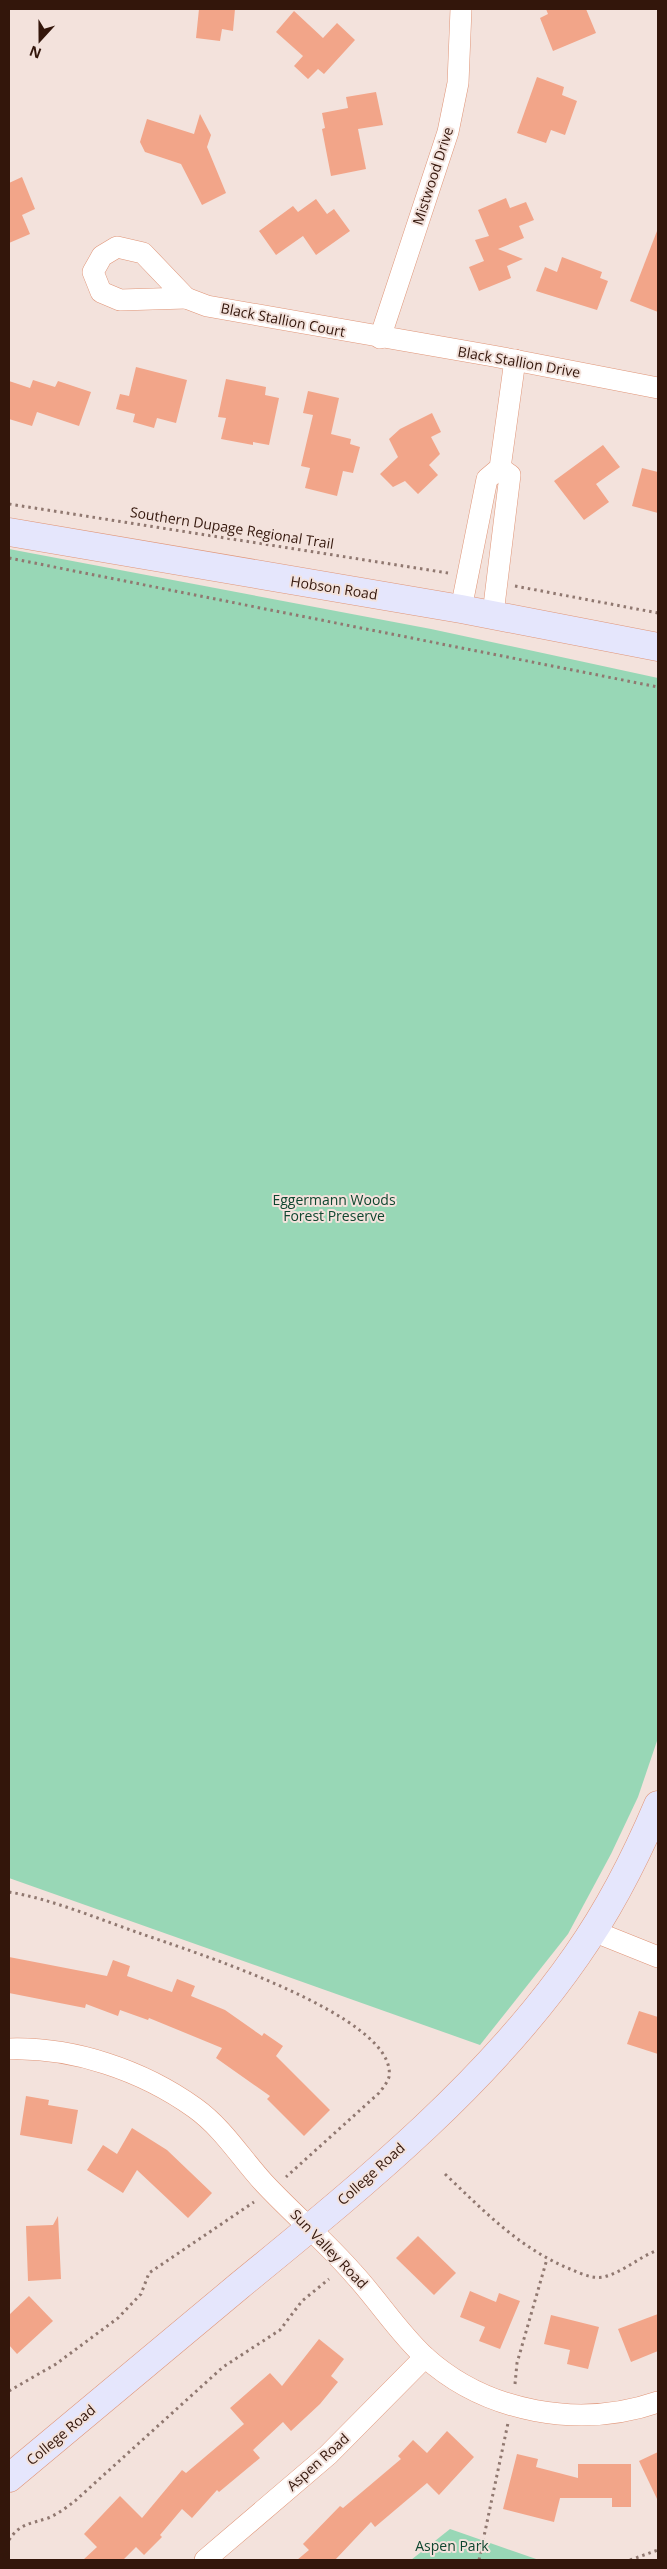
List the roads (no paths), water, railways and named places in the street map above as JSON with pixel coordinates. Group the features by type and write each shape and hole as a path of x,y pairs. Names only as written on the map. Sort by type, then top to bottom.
{"main road":[{"name":"Hobson Road","path":"9,532 493,614 658,647"},
{"name":"College Road","path":"9,2478 309,2228 421,2130 480,2072 539,2005 593,1931 626,1873 658,1805"}],"street":[{"name":"Mistwood Drive","path":"380,338 452,115 458,83 461,9"},
{"name":"Black Stallion Court","path":"186,298 207,306 380,338"},
{"name":"Black Stallion Drive","path":"380,338 515,360 658,388"},
{"path":"461,609 487,479 500,468 515,360"},
{"path":"493,614 510,475 500,468"},
{"path":"593,1931 658,1958"},
{"name":"Sun Valley Road","path":"9,2049 39,2050 91,2059 121,2070 175,2095 212,2122 263,2181 353,2272 425,2356 440,2370 474,2392 511,2405 541,2411 603,2414 640,2408 658,2402"},
{"name":"Aspen Road","path":"205,2560 328,2455 425,2356"}],"park label":[{"name":"Eggermann Woods Forest Preserve","path":"334,1208"},
{"name":"Aspen Park","path":"452,2546"}]}
